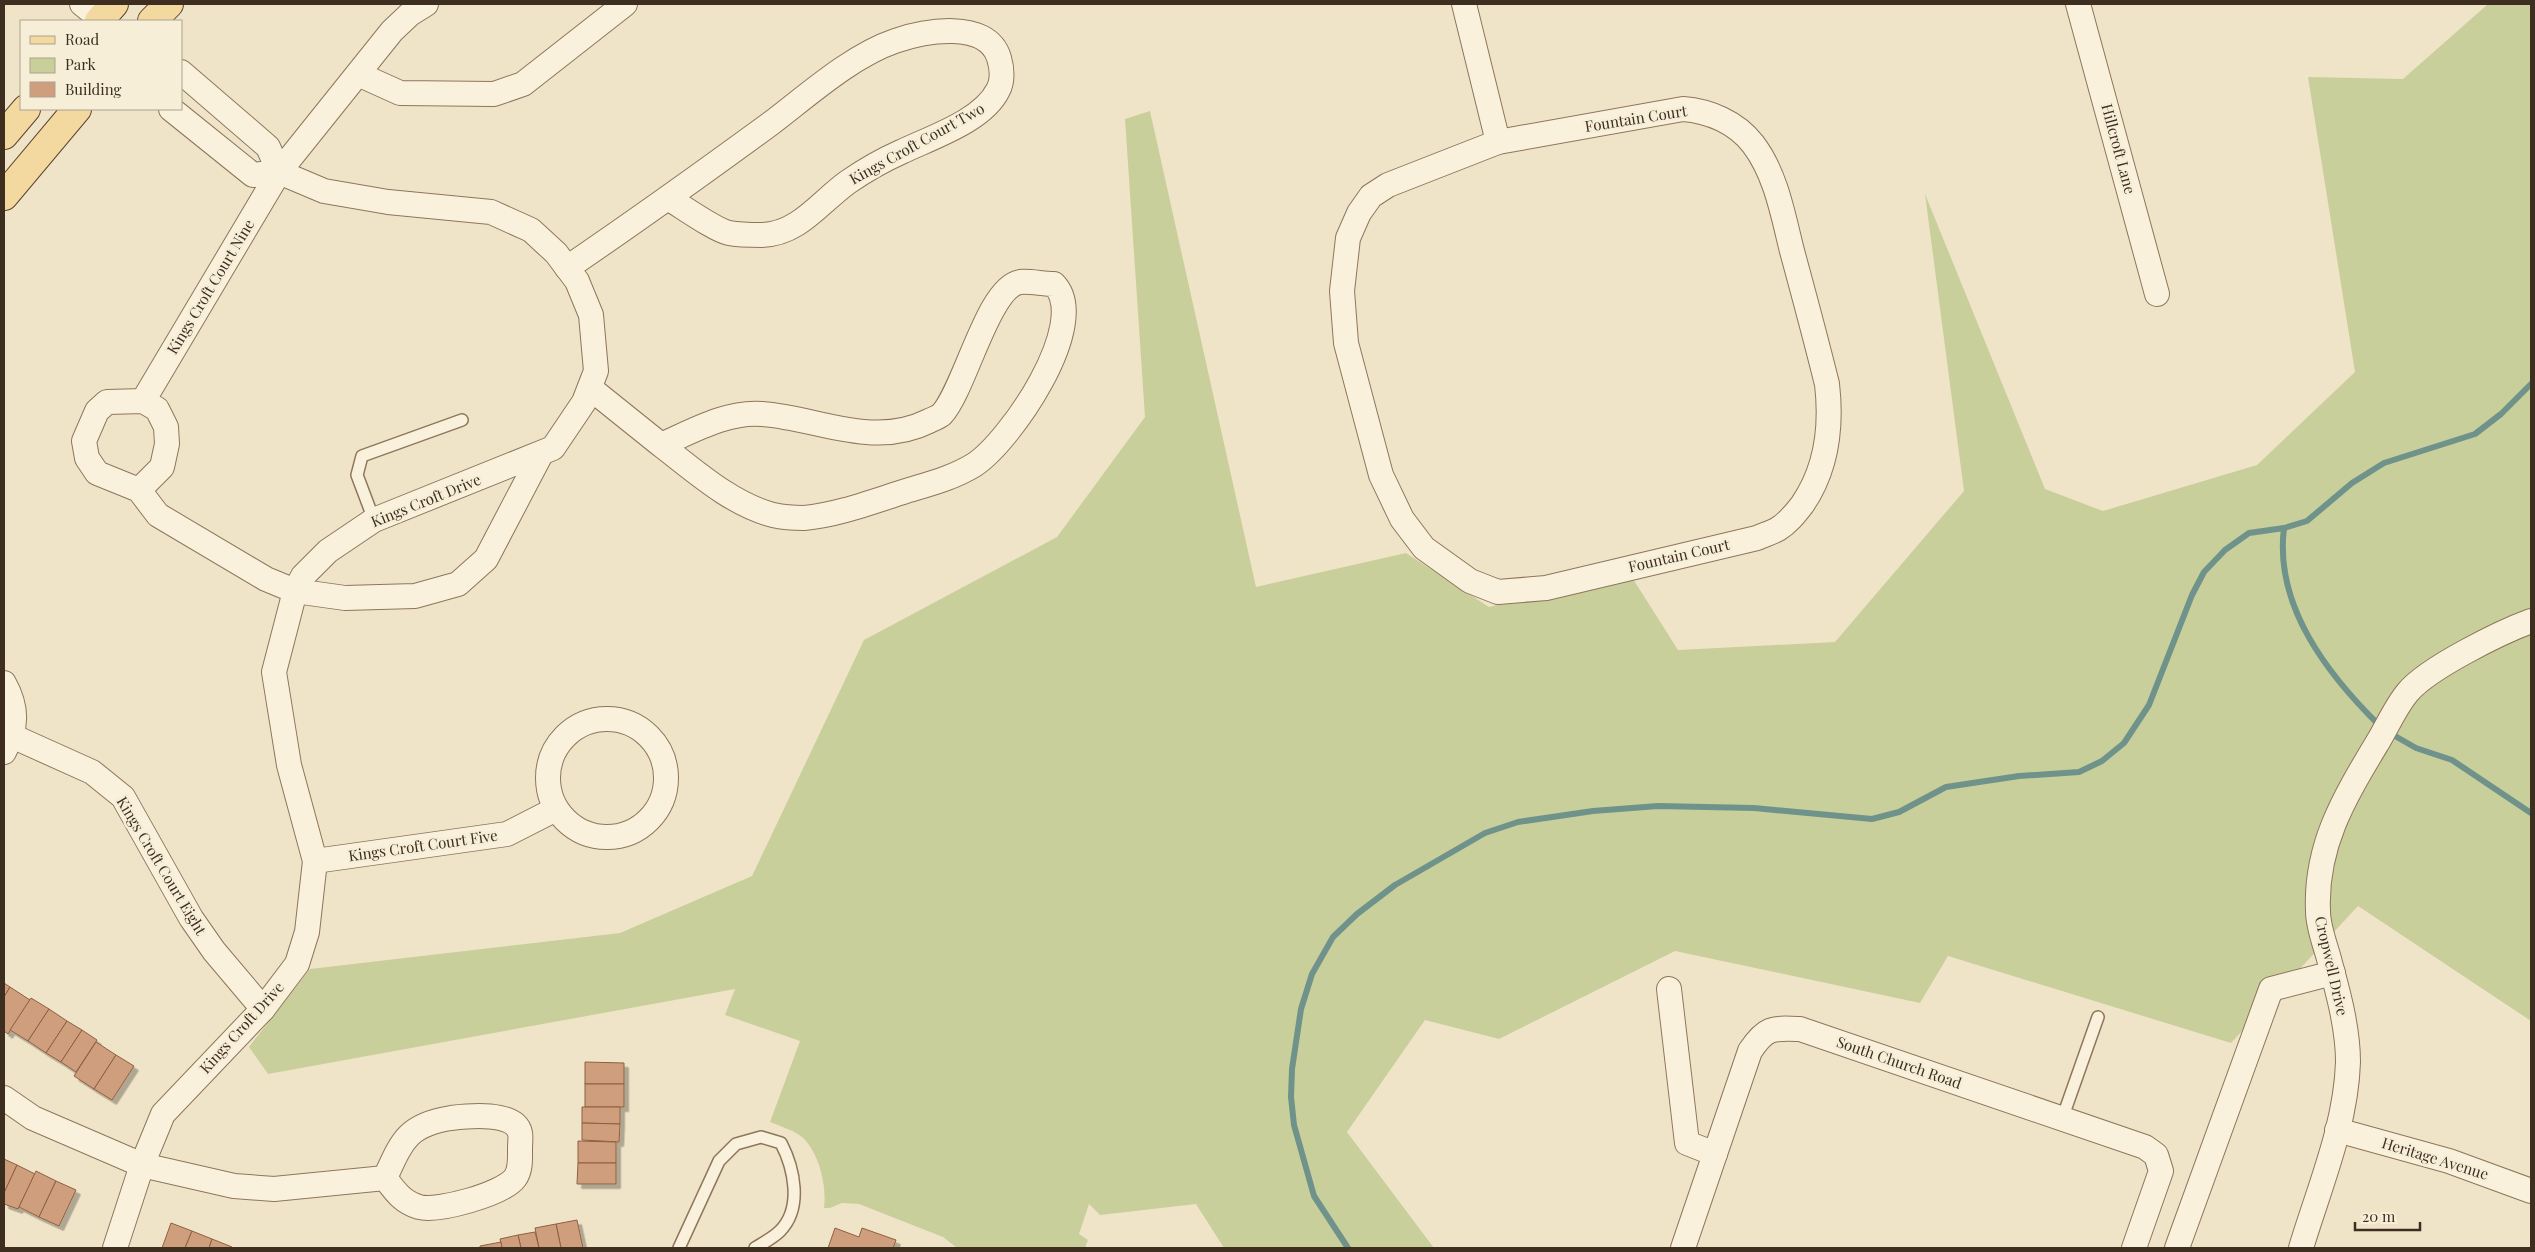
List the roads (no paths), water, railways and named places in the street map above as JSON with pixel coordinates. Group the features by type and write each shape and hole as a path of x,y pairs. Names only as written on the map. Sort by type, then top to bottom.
{"main road":[{"path":"153,20 169,4"},
{"path":"4,135 25,110"},
{"path":"4,196 75,110"}],"street":[{"name":"Kings Croft Court Nine","path":"143,401 278,172 392,31 426,4"},
{"path":"358,74 400,93 494,94 522,84 625,4"},
{"path":"1464,4 1498,142"},
{"name":"Hillcroft Lane","path":"2078,4 2157,294"},
{"name":"Kings Croft Court Two","path":"567,268 668,198 852,63 894,42 936,32 969,32 986,39 997,53 1002,68 999,89 988,106 939,136 900,152 848,182 798,224 784,232 763,235 727,233 668,198"},
{"path":"182,73 268,147 278,172"},
{"name":"Fountain Court","path":"1683,109 1705,111 1736,127 1753,143 1765,164 1778,198 1827,384 1830,406 1827,446 1814,488 1793,517 1778,529 1756,538 1546,588 1498,592 1470,581 1424,548 1402,519 1381,475 1346,343 1342,291 1348,238 1359,213 1371,196 1388,185 1498,142 1683,109"},
{"name":"Kings Croft Drive","path":"115,1248 142,1165 163,1114 263,1009 297,964 307,932 315,861 289,765 274,672 295,591 303,576 328,551 374,520 553,448 584,402 596,371 591,315 577,281 556,253 531,230 491,212 388,202 324,191 278,172 254,175 172,110"},
{"path":"590,388 661,445 731,497 773,515 803,518 860,506 950,477 973,466 992,451 1019,417 1055,356 1062,330 1063,304 1059,290 1054,284 1018,282 1007,290 995,303 955,392 942,415 915,428 888,433 858,433 762,414 745,414 714,422 661,445"},
{"path":"140,490 162,467 167,444 166,427 157,409 143,401 107,402 96,411 84,442 87,458 97,473 140,490 158,515 266,579 295,591 345,598 415,596 458,584 486,559 541,454"},
{"name":"Cropwell Drive","path":"2301,1248 2337,1130 2346,1090 2348,1061 2346,1030 2318,913 2319,882 2329,832 2354,782 2408,692 2424,678 2472,649 2499,634 2531,621"},
{"name":"Kings Croft Court Eight","path":"4,683 12,697 15,717 8,744 92,772 123,797 191,918 214,951 263,1009"},
{"path":"605,718 624,720 642,729 655,742 664,760 667,781 662,800 655,812 636,830 616,837 596,836 576,829 556,809 551,800 547,781 549,762 556,745 569,730 586,721 605,718"},
{"name":"Kings Croft Court Five","path":"315,861 507,834 556,809"},
{"path":"2177,1248 2271,989 2333,973"},
{"path":"1669,989 1687,1143 1715,1154"},
{"name":"South Church Road","path":"1682,1248 1750,1051 1762,1034 1778,1028 1800,1029 2145,1147 2156,1155 2161,1170 2134,1248"},
{"path":"4,1098 33,1118 142,1165 234,1186 274,1189 385,1178"},
{"path":"470,1116 494,1117 513,1122 520,1133 520,1167 516,1178 502,1189 442,1207 420,1207 399,1197 385,1178 401,1143 414,1130 434,1121 470,1116"},
{"name":"Heritage Avenue","path":"2337,1130 2449,1161 2531,1191"}],"lane":[{"path":"374,520 357,476 362,456 462,420"},
{"path":"2062,1119 2098,1017"},
{"path":"679,1248 719,1161 736,1144 761,1136 781,1143 786,1153 794,1183 793,1208 781,1230 755,1248"}],"waterway":[{"path":"1348,1248 1314,1196 1294,1125 1291,1097 1292,1069 1301,1009 1312,974 1333,937 1357,914 1395,885 1485,833 1518,822 1593,811 1658,806 1754,808 1872,819 1899,812 1946,787 2019,776 2079,772 2102,761 2124,743 2149,705 2192,595 2204,572 2225,550 2249,533 2284,528 2307,521 2352,483 2384,463 2475,434 2501,414 2531,384"},
{"path":"2284,528 2283,557 2287,585 2296,611 2324,662 2342,685 2380,726"},
{"path":"2388,732 2416,748 2452,760 2531,813"}]}
